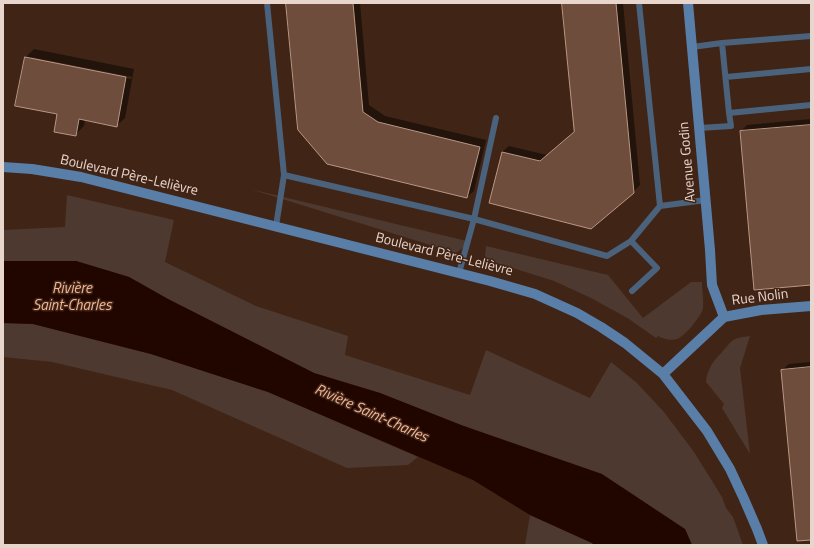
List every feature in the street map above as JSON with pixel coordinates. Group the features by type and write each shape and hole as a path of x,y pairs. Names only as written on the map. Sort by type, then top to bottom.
{"main road":[{"name":"Avenue Godin","path":"688,3 698,128 706,200 712,285 724,317"},
{"name":"Boulevard Père-Lelièvre","path":"3,167 32,169 81,176 524,290 565,306 625,343 664,374 707,431 730,469 747,505 763,545"},
{"name":"Rue Nolin","path":"664,374 724,317 761,310 811,306"}],"lane":[{"path":"267,3 284,175 276,226"},
{"path":"639,3 660,206"},
{"path":"692,47 722,43 811,36"},
{"path":"698,128 731,126 722,43"},
{"path":"726,78 811,69"},
{"path":"730,113 811,105"},
{"path":"459,273 474,219 496,118"},
{"path":"284,175 474,219 607,256 631,241 660,206 706,200"},
{"path":"631,241 658,268 632,291"}],"shaded area":[{"path":"250,189 467,241 463,248 456,253"},
{"path":"67,195 174,220 165,262 256,306 348,336 345,355 470,395 486,350 590,398 611,362 637,383 664,412 694,452 722,497 726,508 733,517 743,545 692,545 685,529 461,425 380,393 314,373 168,299 129,277 76,261 3,261 3,230 65,227"},
{"path":"486,246 608,275 643,318 691,282 702,282 702,312 688,330 677,339 665,339 658,336 656,338 629,319 591,298 554,281 487,260 485,256"},
{"path":"3,323 33,324 151,354 268,392 418,457 408,465 347,468 172,390 52,362 3,357"},
{"path":"750,336 740,368 750,454 722,408 724,404 706,382 712,365 729,343 741,337"},
{"path":"530,515 592,543 594,545 525,545"}],"water":[{"name":"Rivière Saint-Charles","path":"3,261 76,261 129,277 168,299 314,373 380,393 461,425 602,474 685,529 692,545 594,545 530,515 473,480 268,392 151,354 33,324 3,323"}],"building":[{"path":"286,3 353,3 363,112 378,122 480,147 467,198 327,164 298,130"},
{"path":"562,3 616,3 634,193 591,229 489,203 502,152 540,161 574,132"},
{"path":"25,57 126,77 117,127 79,119 76,136 54,132 57,114 15,106"},
{"path":"811,125 811,285 754,290 740,131"},
{"path":"811,367 811,540 797,541 781,370"}]}
